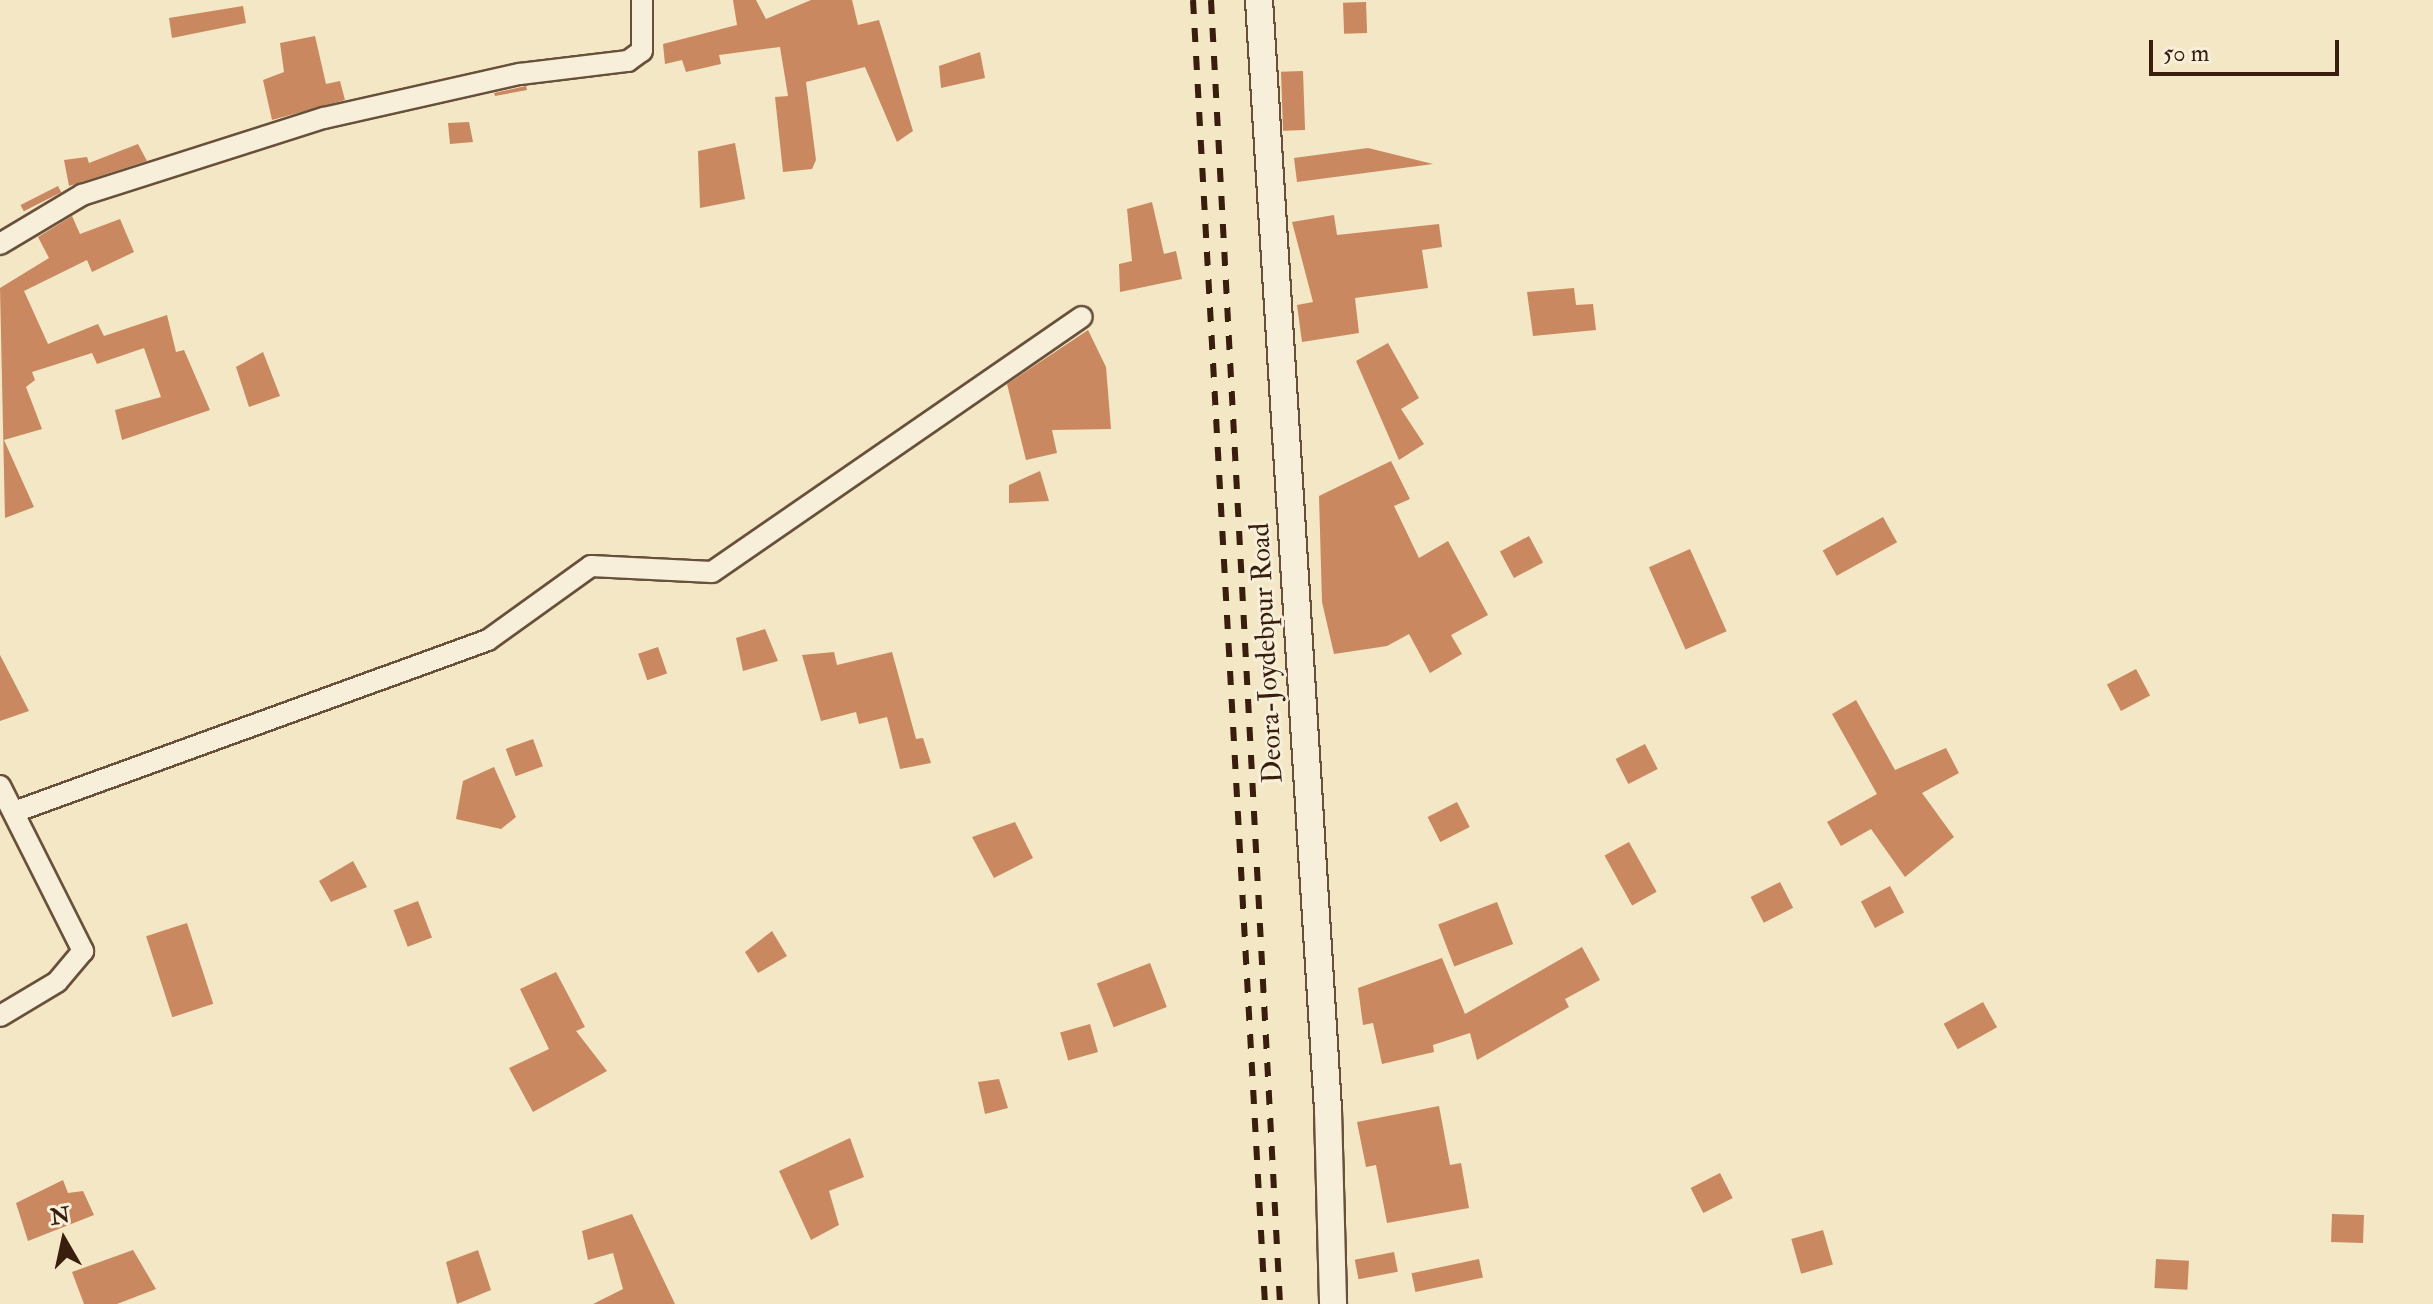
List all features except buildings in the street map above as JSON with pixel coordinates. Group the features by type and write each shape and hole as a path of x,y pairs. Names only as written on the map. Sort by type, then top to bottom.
{"street":[{"path":"0,244 82,195 266,134 443,89 628,61 642,51 642,0"},
{"name":"Deora-Joydebpur Road","path":"1259,0 1328,1110 1333,1304"},
{"path":"17,811 488,640 591,566 712,572 1081,317"},
{"path":"0,786 17,811 83,951 57,982 0,1016"}],"railway":[{"path":"1193,0 1265,1304"},
{"path":"1211,0 1280,1304"}]}
